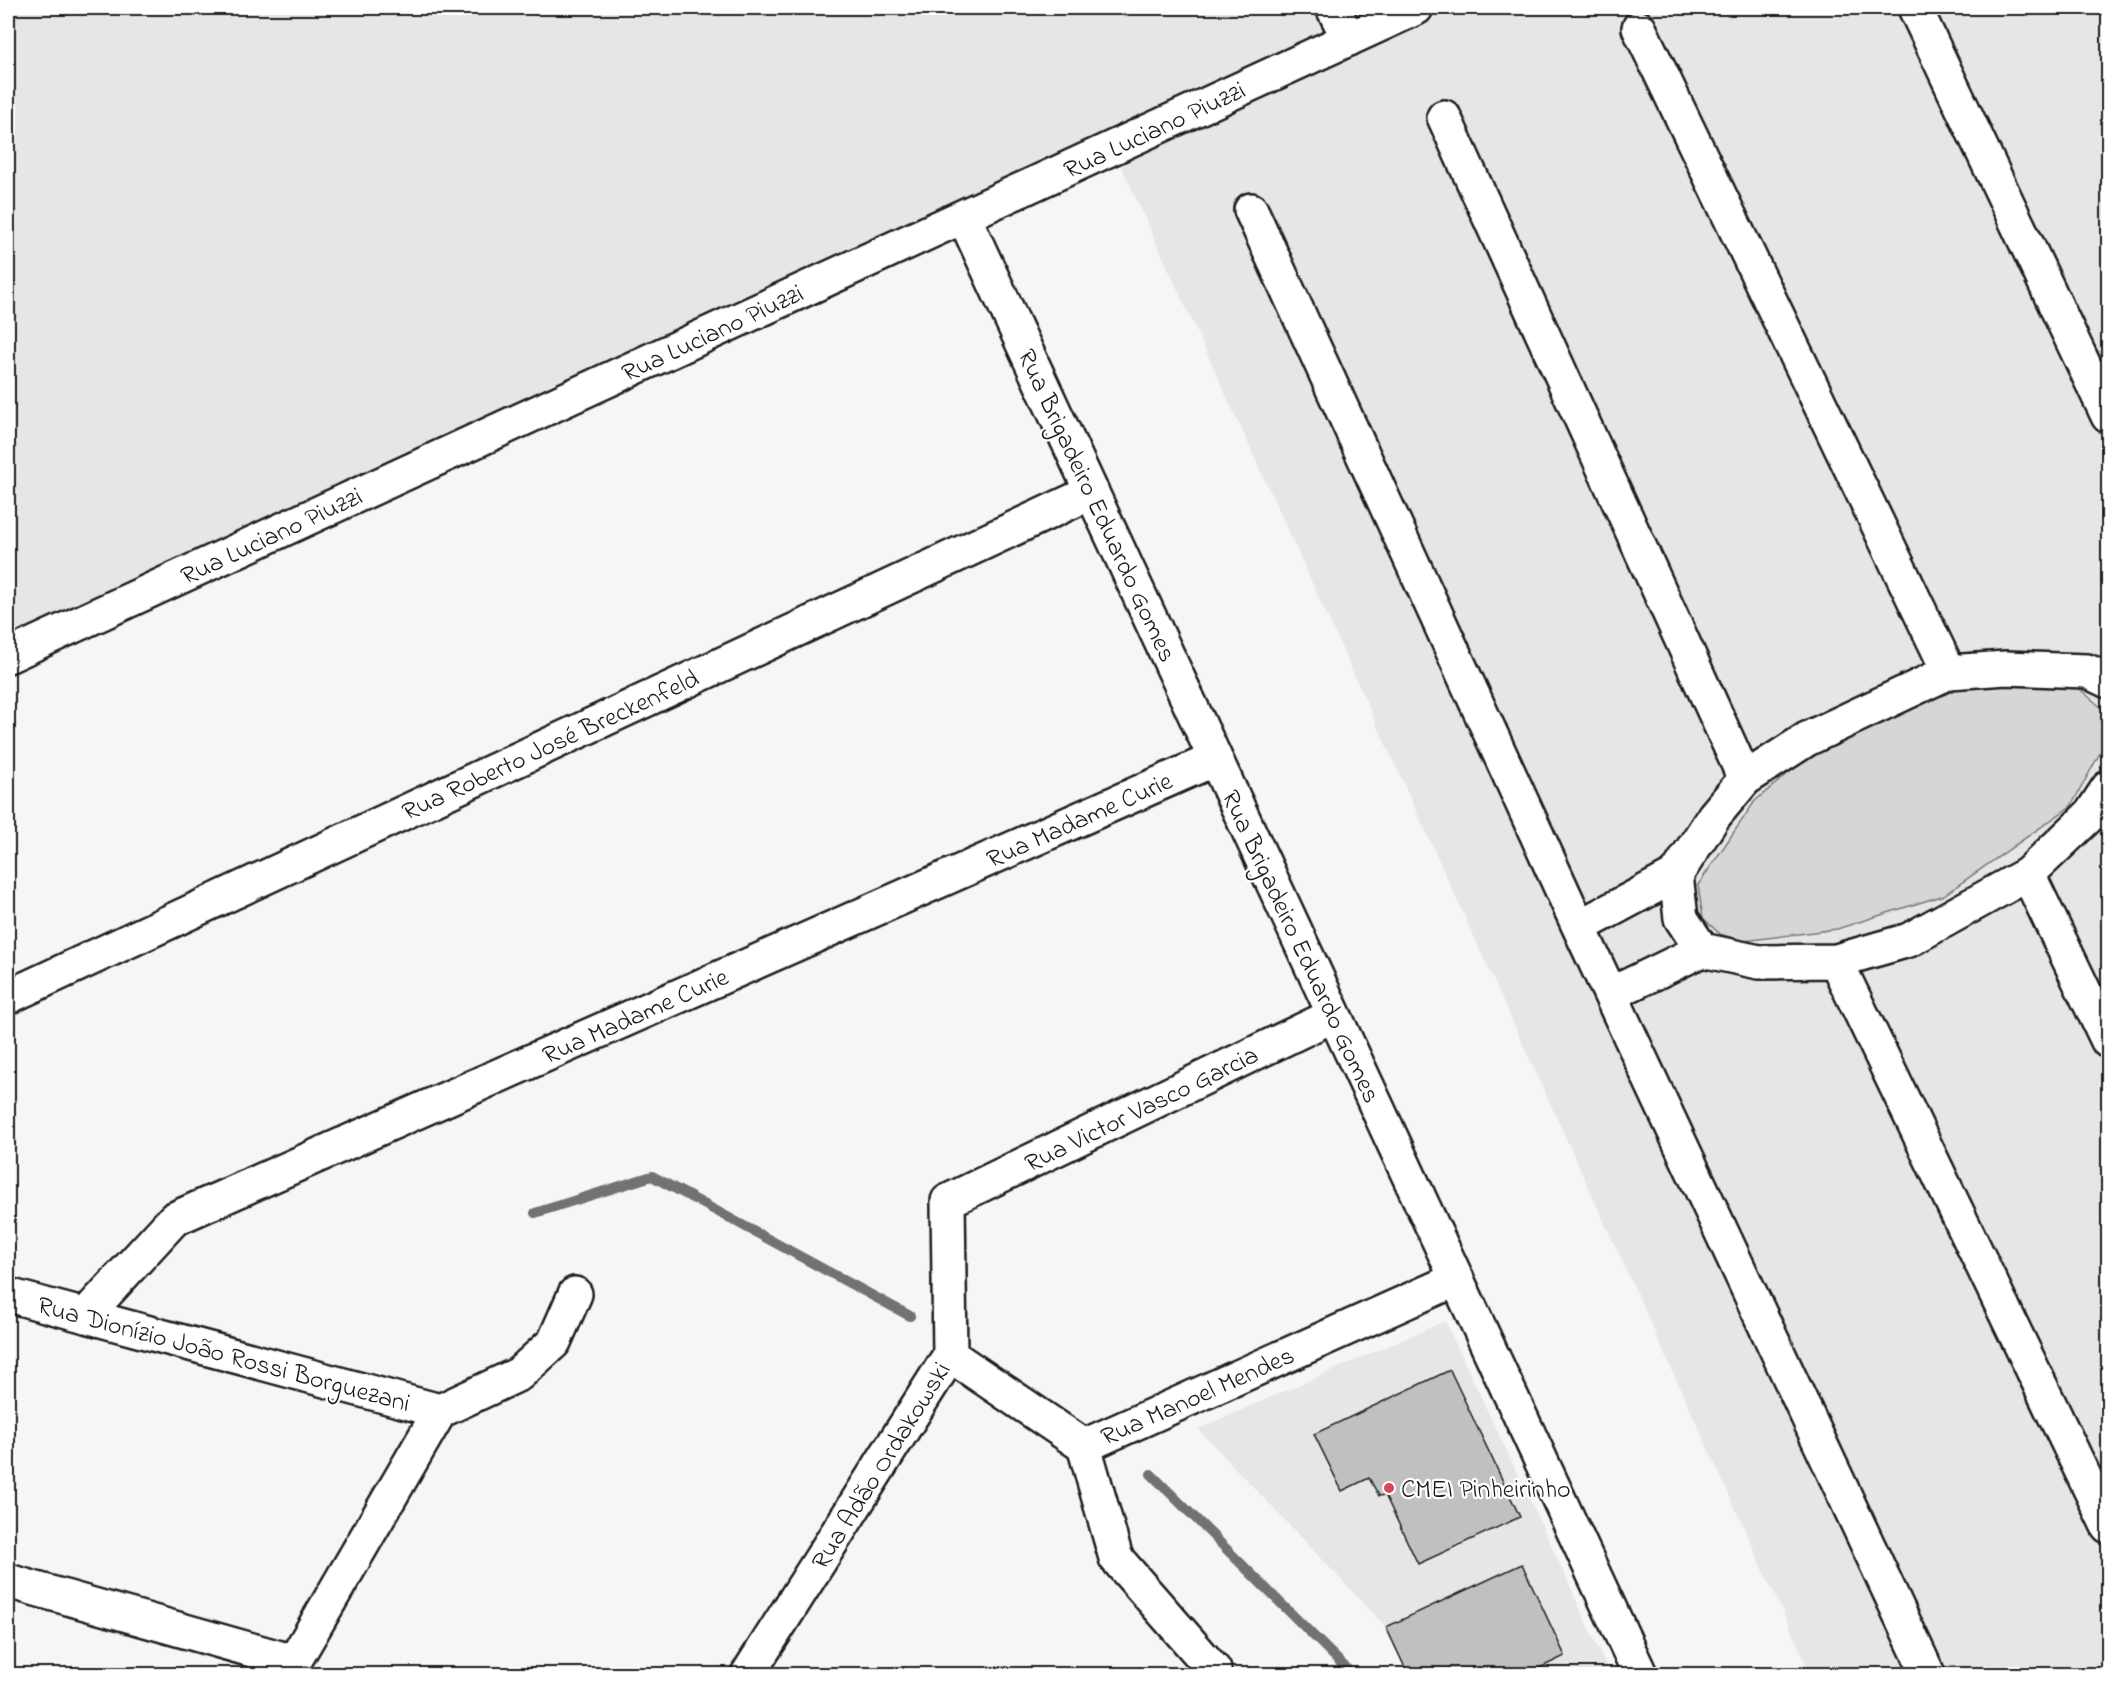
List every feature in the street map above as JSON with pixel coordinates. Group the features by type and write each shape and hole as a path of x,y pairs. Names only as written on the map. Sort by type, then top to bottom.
{"street":[{"path":"1333,8 1349,39"},
{"name":"Rua Luciano Piuzzi","path":"8,656 1416,8"},
{"path":"1915,8 2109,416"},
{"path":"1639,28 1948,672"},
{"path":"1444,117 1745,779"},
{"path":"1251,210 1579,927 1928,1674"},
{"name":"Rua Brigadeiro Eduardo Gomes","path":"964,217 1640,1674"},
{"name":"Rua Roberto José Breckenfeld","path":"8,997 1092,492"},
{"path":"1579,927 1676,875 1714,816 1745,779 1807,739 1948,672 2006,668 2087,671 2109,681"},
{"name":"Rua Madame Curie","path":"86,1316 174,1219 1215,759"},
{"path":"1611,994 1702,950 1759,962 1836,961 1909,940 2028,874 2091,814 2109,788"},
{"path":"2028,874 2109,1041"},
{"path":"1676,875 1681,918 1702,950"},
{"path":"1836,961 2109,1526"},
{"name":"Rua Victor Vasco Garcia","path":"948,1201 1334,1015"},
{"name":"Rua Adão Ordakowski","path":"748,1674 950,1354 948,1201"},
{"name":"Rua Manoel Mendes","path":"950,1354 1084,1446 1457,1279"},
{"path":"8,1581 291,1668 440,1410 519,1374 554,1342 575,1294"},
{"name":"Rua Dionízio João Rossi Borguezani","path":"8,1295 440,1410"},
{"path":"1084,1446 1116,1558 1214,1670"}],"shaded area":[{"path":"8,8 2108,8 2108,1674 1811,1674 1113,148 8,656"},
{"path":"1954,684 2074,684 2104,710 2105,744 2071,806 1944,895 1837,929 1743,941 1720,934 1703,918 1698,885 1755,801 1830,738"},
{"name":"CMEI Pinheirinho","path":"1445,1321 1610,1674 1407,1674 1386,1627 1198,1429"}],"building":[{"path":"1450,1370 1520,1517 1418,1564 1385,1495 1379,1496 1369,1478 1342,1491 1314,1434"},
{"path":"1522,1564 1565,1656 1527,1674 1408,1674 1386,1627"}],"waterway":[{"path":"535,1213 652,1176 910,1316"},
{"path":"1151,1474 1347,1669 1348,1674"}],"place":[{"name":"CMEI Pinheirinho","path":"1389,1488"}]}
